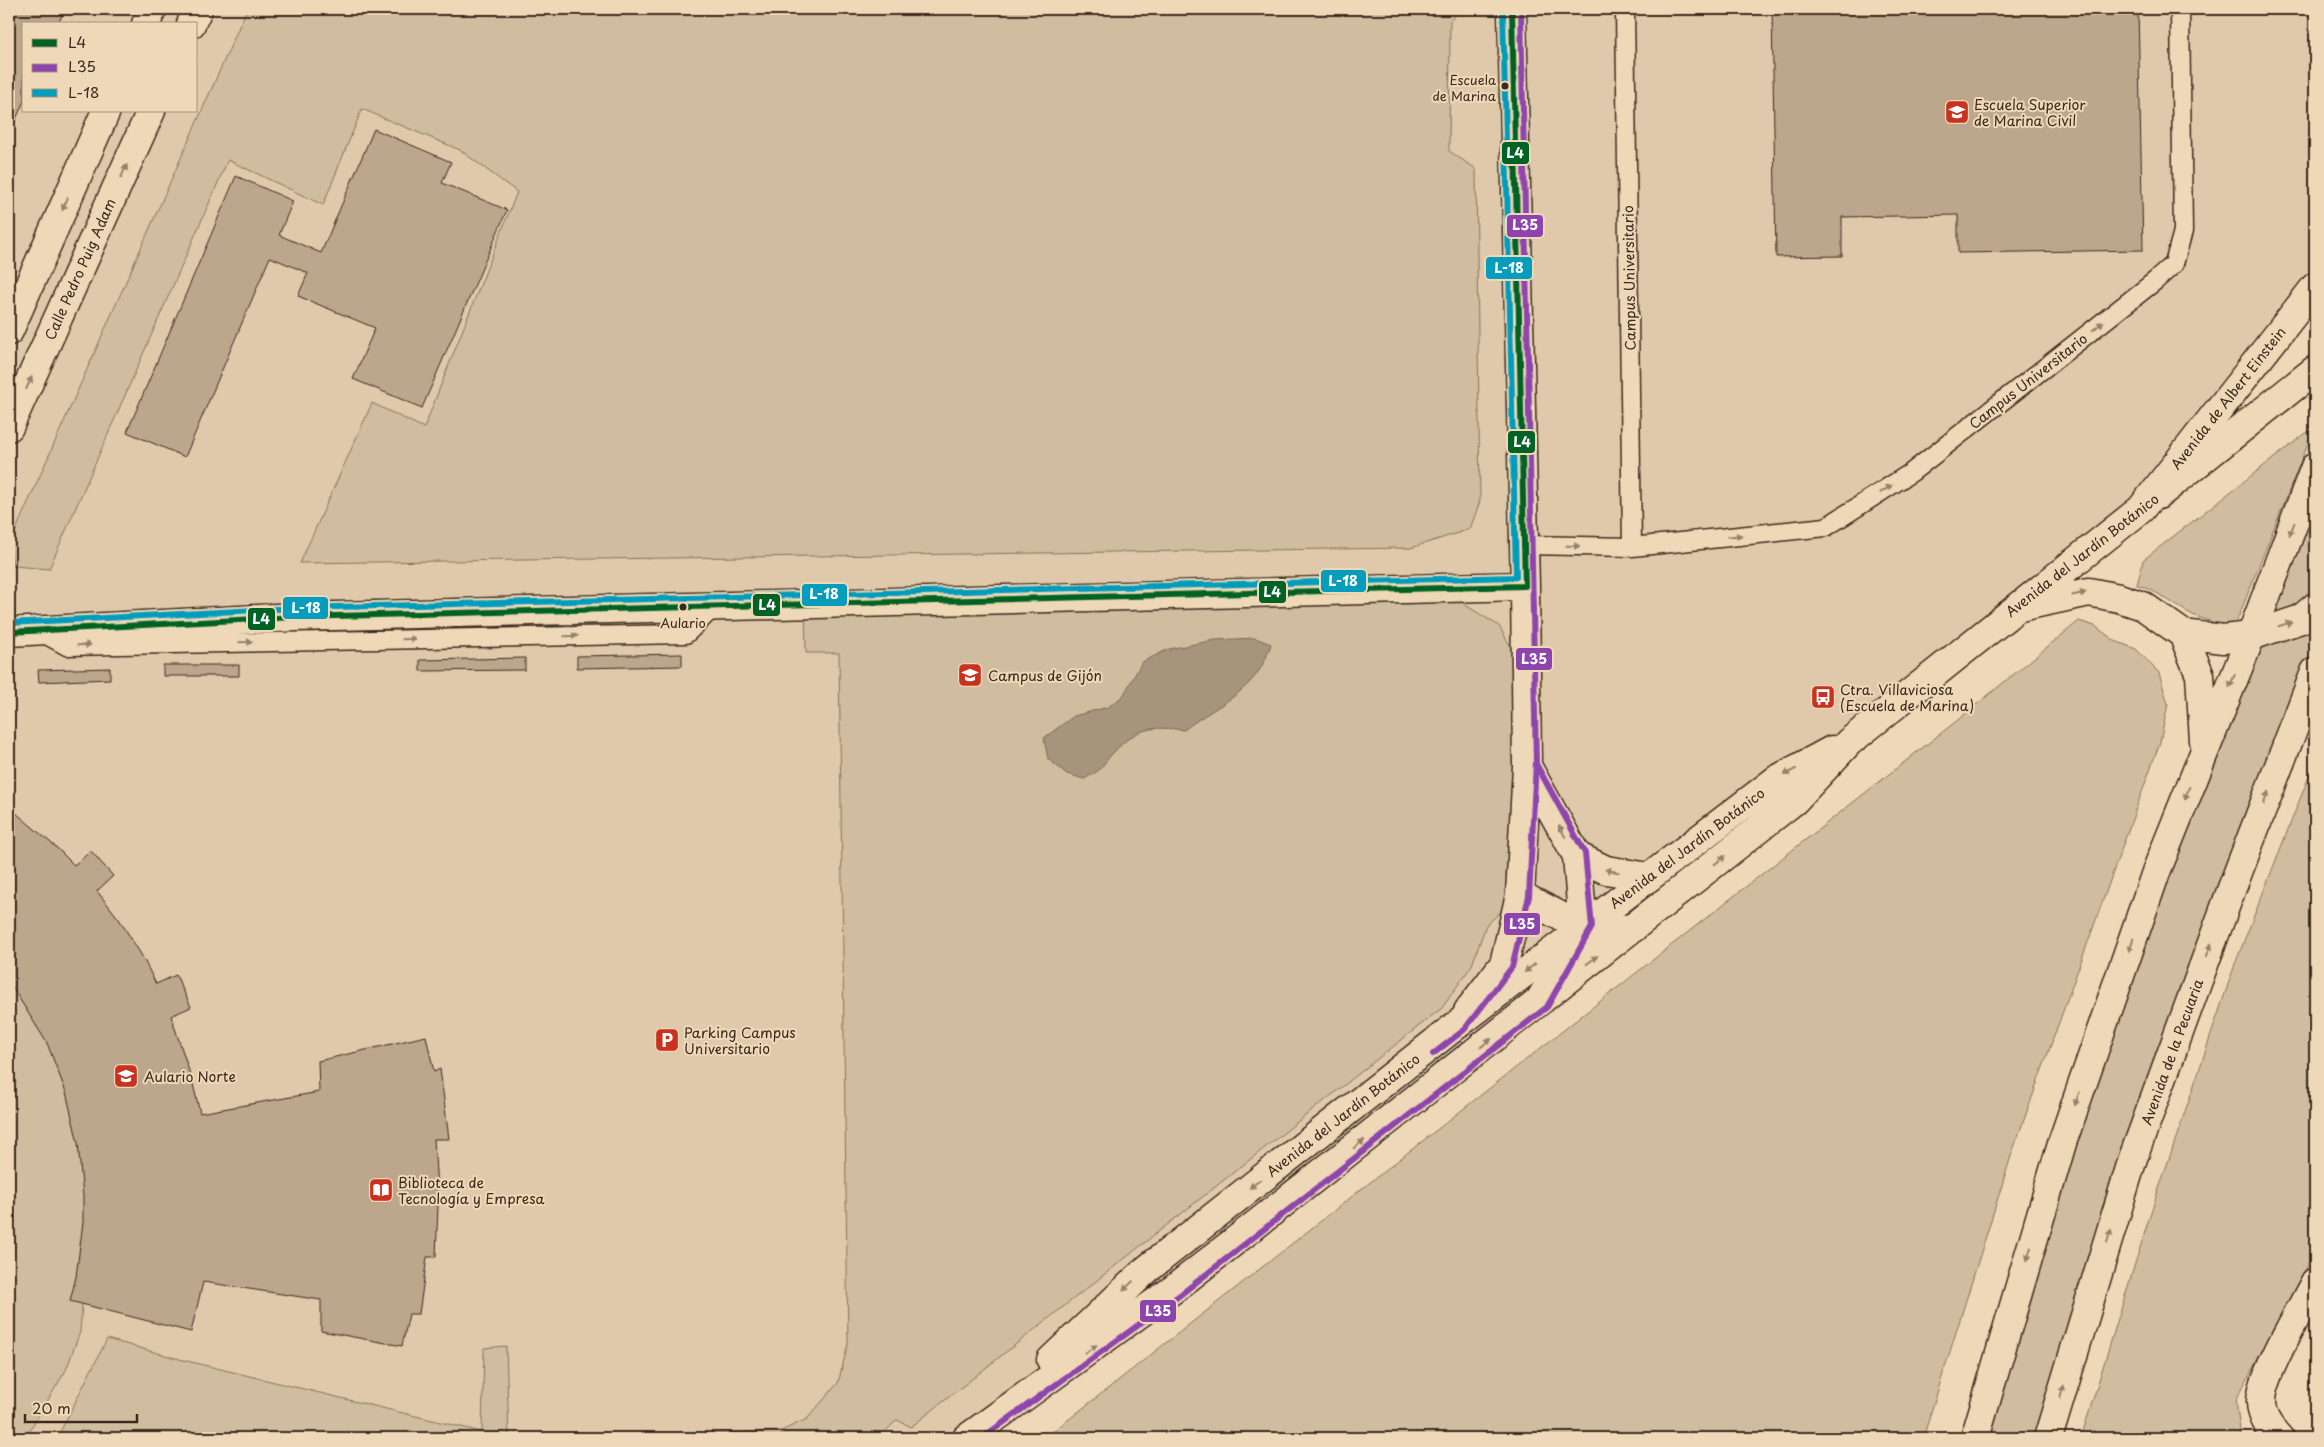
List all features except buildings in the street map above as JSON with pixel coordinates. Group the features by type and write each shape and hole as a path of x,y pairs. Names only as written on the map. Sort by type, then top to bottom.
{"main road":[{"path":"147,22 152,9"},
{"path":"192,22 198,9"},
{"path":"1458,1024 1504,964 1520,894 1527,766 1525,586 1512,9"},
{"path":"9,331 106,112"},
{"name":"Calle Pedro Puig Adam","path":"9,428 151,112"},
{"name":"Avenida de Albert Einstein","path":"2141,509 2315,287"},
{"name":"Avenida del Jardín Botánico","path":"973,1433 1176,1288 1795,800 1849,742 2014,608 2315,370"},
{"path":"1975,1438 2062,1143 2156,872 2251,636 2315,467"},
{"path":"9,632 295,617 714,608 1525,586"},
{"path":"2014,608 2089,592 2119,598 2143,606 2183,634 2224,639 2251,636 2301,619 2315,607"},
{"path":"2183,634 2200,675 2205,748"},
{"name":"Avenida de la Pecuaria","path":"2048,1438 2133,1158 2232,888 2315,672"},
{"name":"Avenida del Jardín Botánico","path":"973,1433 1146,1270 1458,1024 1776,780 1849,742"},
{"path":"1527,766 1577,856 1583,928 1540,1001"},
{"path":"1577,856 1606,870 1649,877"},
{"path":"1520,894 1583,928 1600,932 1632,928"},
{"path":"2272,1431 2261,1401 2266,1378 2315,1282"}],"lane":[{"name":"Campus Universitario","path":"1625,9 1632,547"},
{"name":"Campus Universitario","path":"1524,545 1632,547 1826,527 1912,472 2155,282 2174,264 2183,231 2180,9"}],"shaded area":[{"name":"Campus de Gijón","path":"9,9 2315,9 2315,287 2141,509 1458,1024 967,1438 9,1438"},
{"path":"247,9 1461,9 1450,21 1449,151 1476,169 1480,501 1470,529 1411,548 300,563 372,403 424,428 517,192 460,150 362,109 323,205 228,160 49,569 13,566 10,543"},
{"path":"2310,430 2312,433 2234,628 2193,615 2159,594 2137,585 2143,560"},
{"path":"2315,467 2315,672 2048,1438 1975,1438 2062,1143"},
{"path":"1440,589 1499,626 1526,674 1520,895 1486,925 1472,965 1442,1008 911,1427 897,1420 879,1438 572,1438 781,1431 807,1419 838,1383 848,1344 839,653 806,653 805,605"},
{"path":"2079,621 2095,626 2115,641 2136,649 2159,673 2168,704 2160,742 2012,1153 1923,1438 1045,1438 1954,723"},
{"path":"1255,638 1271,644 1265,661 1257,674 1236,695 1184,730 1162,728 1137,733 1122,744 1099,770 1084,779 1067,774 1048,759 1044,738 1074,716 1108,707 1123,696 1142,662 1169,649 1215,640"},
{"path":"2315,761 2315,1252 2236,1400 2241,1438 2081,1438 2152,1209 2235,964"},
{"path":"9,973 43,1023 78,1115 89,1212 80,1332 66,1370 25,1438 9,1438"},
{"path":"107,1339 183,1360 482,1432 484,1348 506,1346 509,1438 57,1438"}],"transit line":[{"name":"L-18","path":"9,623 295,608 1516,577 1503,9"},
{"name":"L4","path":"1512,9 1525,586"},
{"name":"L35","path":"982,1438 1180,1295 1547,1007 1592,927 1585,853 1536,764 1521,9"},
{"name":"L4","path":"9,632 295,617 1525,586"},
{"name":"L35","path":"1433,1054 1464,1030 1512,967 1529,896 1536,762"}],"place":[{"name":"Escuela de Marina","path":"1505,86"},
{"name":"Escuela Superior de Marina Civil","path":"1957,112"},
{"name":"Aulario","path":"683,607"},
{"name":"Campus de Gijón","path":"970,675"},
{"name":"Ctra. Villaviciosa (Escuela de Marina)","path":"1823,697"},
{"name":"Parking Campus Universitario","path":"667,1040"},
{"name":"Aulario Norte","path":"126,1076"},
{"name":"Biblioteca de Tecnología y Empresa","path":"381,1190"}]}
